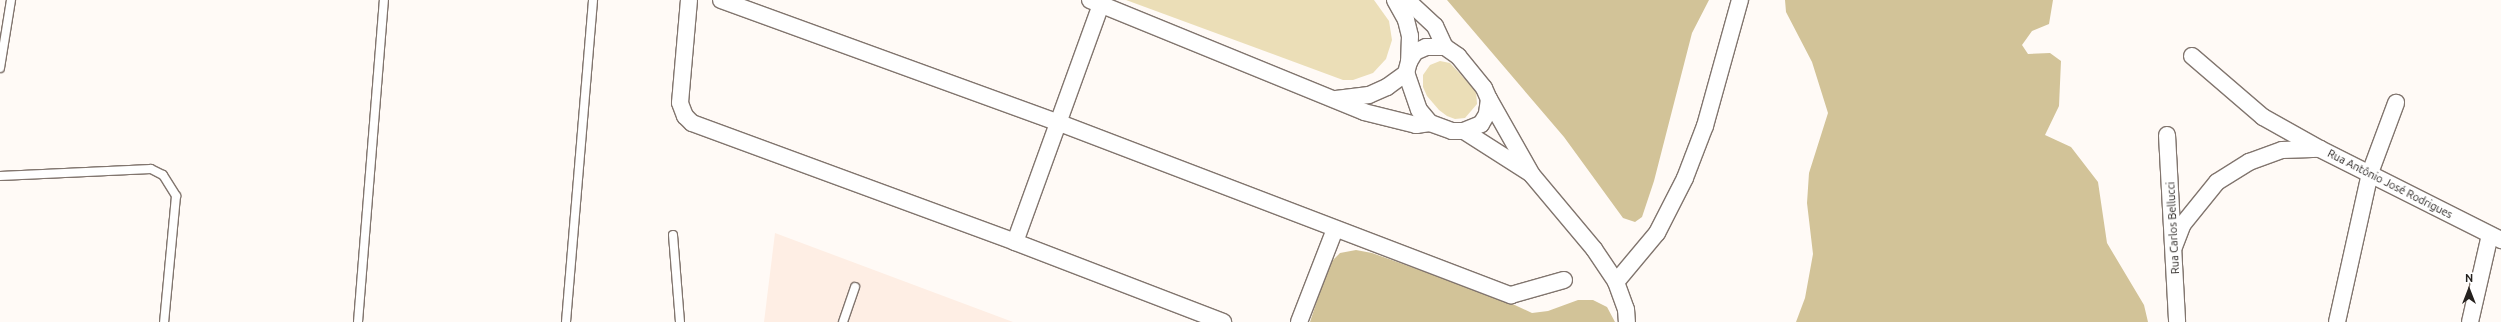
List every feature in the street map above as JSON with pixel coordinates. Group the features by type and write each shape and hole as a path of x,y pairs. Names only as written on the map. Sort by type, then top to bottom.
{"street":[{"path":"689,0 680,103 685,116 692,123 1015,242 1223,322"},
{"path":"721,0 1057,122 1511,295 1564,280"},
{"path":"1395,0 1406,20 1410,36 1408,68 1413,96 1430,123"},
{"path":"1407,0 1435,26 1445,47 1458,56 1470,70 1489,99 1532,175 1594,249 1616,282 1626,309 1627,322"},
{"path":"1616,282 1657,233 1685,178 1705,126 1740,0"},
{"path":"1015,242 1057,122 1095,2 1364,112 1409,123 1430,123 1452,132 1464,131 1481,124 1487,114 1489,99"},
{"path":"1334,99 1369,95 1387,87 1408,68 1415,52 1426,47 1445,47"},
{"path":"2192,56 2263,117 2320,149"},
{"path":"2337,322 2370,173 2396,103"},
{"path":"1464,131 1532,175"},
{"name":"Rua Carlos Bellucci","path":"2167,135 2177,322"},
{"name":"Rua Antônio José Rodrigues","path":"2174,247 2183,224 2218,182 2249,162 2282,150 2320,149 2495,237"},
{"path":"1299,322 1335,229"},
{"path":"2470,322 2495,237"}],"lane":[{"path":"0,68 11,0"},
{"path":"358,322 384,0"},
{"path":"566,322 593,0"},
{"path":"0,176 150,169 163,175 176,196 164,322"},
{"path":"673,236 680,322"},
{"path":"843,322 855,287"}],"shaded area":[{"path":"1126,0 1374,0 1389,21 1392,40 1386,59 1373,73 1353,80 1343,80"},
{"path":"1447,0 1709,0 1692,33 1654,181 1642,217 1635,222 1623,218 1564,137"},
{"path":"1785,0 2053,0 2049,24 2032,31 2022,45 2028,54 2050,53 2061,61 2059,106 2045,135 2071,147 2098,182 2107,243 2144,305 2148,322 1796,322 1805,298 1813,254 1807,203 1809,173 1828,113 1812,62 1786,12"},
{"path":"1440,61 1450,63 1476,91 1477,104 1465,118 1455,119 1447,116 1439,110 1427,96 1423,87 1423,75 1430,65"},
{"path":"775,233 1013,322 764,322"},
{"path":"1356,250 1372,253 1504,300 1532,313 1548,311 1578,300 1593,300 1607,307 1615,322 1310,322 1329,264 1340,253"}]}
